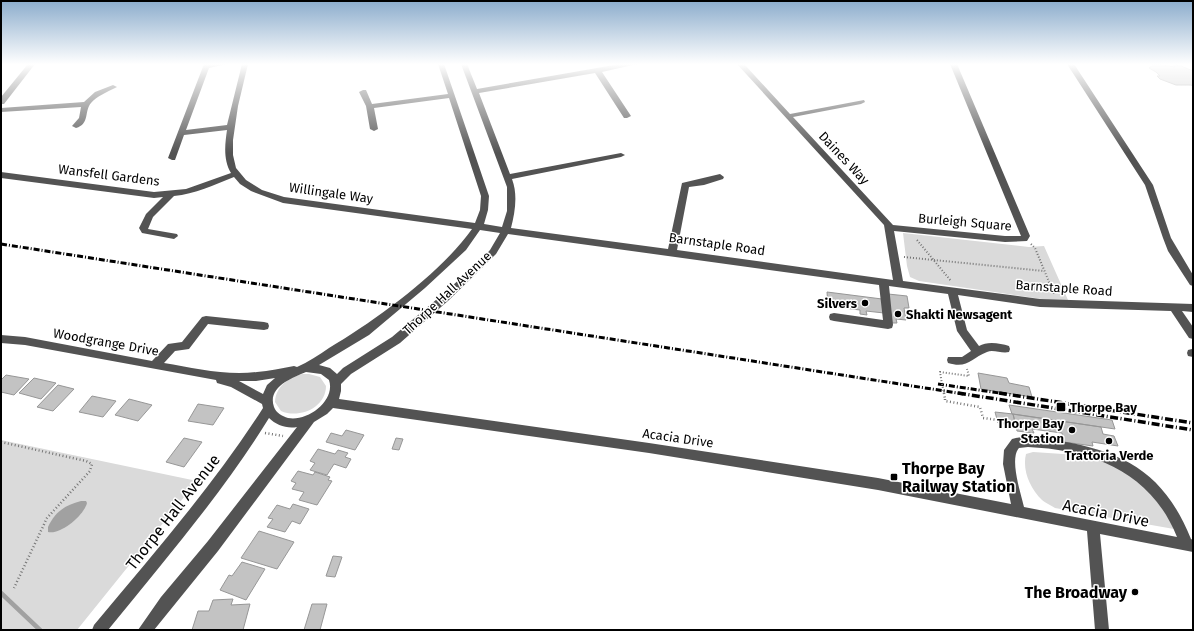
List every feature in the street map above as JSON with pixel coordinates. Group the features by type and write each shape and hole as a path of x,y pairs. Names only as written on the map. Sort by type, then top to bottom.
{"street":[{"path":"1,102 8,93"},
{"path":"1,110 86,104 99,93"},
{"path":"172,158 197,93"},
{"path":"235,174 229,152 231,127 238,93"},
{"path":"364,93 370,106 374,128"},
{"name":"Thorpe Hall Avenue","path":"336,382 353,368 396,340 452,292 484,263 493,252 506,230 511,211 511,187 475,93"},
{"path":"612,93 627,116"},
{"name":"Daines Way","path":"768,93 888,224 899,284"},
{"name":"Burleigh Square","path":"889,228 1005,239 1024,239 1026,236 966,93"},
{"path":"1089,93 1149,185 1167,238 1173,251 1193,283"},
{"path":"370,106 452,96"},
{"name":"Thorpe Hall Avenue","path":"300,369 365,332 422,286 464,248 479,225 484,210 485,196 482,182 452,96"},
{"path":"789,116 860,102"},
{"path":"76,126 83,119 86,104"},
{"path":"182,133 231,127"},
{"path":"507,177 621,155"},
{"name":"Willingale Way","path":"235,174 245,184 283,200 479,225"},
{"name":"Wansfell Gardens","path":"1,175 154,196 170,195 200,188 235,174"},
{"path":"672,252 685,184 704,182 720,177"},
{"path":"170,195 149,216 143,228 144,230 174,236"},
{"name":"Barnstaple Road","path":"479,225 884,282 1058,304 1193,308"},
{"path":"834,317 888,325 884,282"},
{"path":"952,290 962,331 978,352"},
{"path":"1174,307 1193,335"},
{"path":"155,366 172,346 185,346 206,320 264,326"},
{"name":"Woodgrange Drive","path":"1,339 24,341 206,375 256,377 300,369"},
{"path":"952,360 963,361 986,347 1005,349"},
{"path":"317,368 327,371 332,376 336,382 336,389 332,402 319,415 309,420 295,423 282,422 272,416 267,406 268,394 273,385 284,376 300,369 317,368"},
{"name":"Woodgrange Drive","path":"206,375 234,384 267,406"},
{"name":"Acacia Drive","path":"332,402 770,466 878,484 1190,546"},
{"name":"Thorpe Hall Avenue","path":"99,630 206,498 239,454 267,406"},
{"path":"145,630 166,602 213,546 309,420"},
{"name":"Acacia Drive","path":"1019,511 1009,464 1010,450 1016,443 1028,442 1079,449 1101,454 1139,474 1171,510 1190,546"},
{"path":"1094,527 1102,630"}],"path":[{"path":"909,230 951,280 952,290"},
{"path":"1024,239 1035,248 1058,304"},
{"path":"894,256 1044,271"},
{"path":"969,376 940,372 945,401 980,406 983,418 998,420"},
{"path":"262,432 288,437"},
{"path":"1,442 86,461 92,464 90,471 47,518 14,588"}],"shaded area":[{"path":"903,233 1029,247 1044,246 1068,300 1056,301 919,281 910,277 907,266"},
{"path":"302,374 320,377 326,386 325,394 322,400 317,406 310,410 296,414 281,411 275,402 280,387 288,380"},
{"path":"1,440 197,481 77,630 1,630"},
{"path":"1033,452 1093,456 1130,471 1165,506 1174,529 1055,508 1042,500 1034,490 1028,478 1025,466 1026,454"},
{"path":"81,501 86,501 87,503 77,518 59,530 48,532 48,527 57,513 65,507"}],"building":[{"path":"827,292 882,299 884,313 866,311 867,315 860,314 860,310 828,306"},
{"name":"Shakti Newsagent","path":"888,294 907,296 909,308 904,308 906,320 896,319 897,323 892,323"},
{"name":"Thorpe Bay Station","path":"978,373 1007,378 1009,383 1029,387 1032,397 981,389"},
{"path":"6,375 29,379 14,395 1,392 1,380"},
{"path":"34,378 56,383 41,399 19,393"},
{"path":"58,385 74,389 53,411 37,407"},
{"path":"92,396 116,401 103,417 79,412"},
{"path":"129,399 152,405 138,421 115,415"},
{"path":"198,404 224,408 213,425 188,421"},
{"path":"1009,405 1112,420 1115,429 1012,414"},
{"path":"995,412 1013,414 1016,426 998,423"},
{"name":"Thorpe Bay Station","path":"1013,414 1101,427 1103,434 1114,436 1118,446 1092,442 1093,446 1064,442 1062,433 1032,429 1034,433 1017,431"},
{"path":"346,430 364,435 355,450 326,442 331,433 342,436"},
{"path":"184,438 202,442 184,467 166,462"},
{"path":"396,438 403,439 399,450 392,449"},
{"path":"318,449 335,454 338,450 348,453 345,457 351,459 346,468 334,464 327,475 310,470 315,463 310,461"},
{"path":"298,471 313,475 315,472 330,477 328,480 332,481 317,505 299,500 304,492 292,489 296,483 291,481"},
{"path":"293,504 309,509 300,524 292,521 285,532 267,527 273,519 268,518 277,505 290,509"},
{"path":"259,531 294,542 277,569 241,558"},
{"path":"333,556 342,557 335,577 326,576"},
{"path":"242,562 265,569 246,600 220,590 229,575 232,576"},
{"path":"233,599 231,605 250,604 243,630 192,630 198,611 209,611 213,600"},
{"path":"312,604 327,604 320,630 304,630"}],"waterway":[{"path":"1,593 40,630"}],"railway":[{"path":"1,244 964,394"},
{"path":"938,384 1006,394"},
{"path":"958,393 1193,430"},
{"path":"999,393 1193,423"}],"place":[{"name":"Silvers","path":"865,303"},
{"name":"Shakti Newsagent","path":"898,314"},
{"name":"Thorpe Bay","path":"1061,407"},
{"name":"Thorpe Bay Station","path":"1072,430"},
{"name":"Trattoria Verde","path":"1109,441"},
{"name":"Thorpe Bay Railway Station","path":"894,477"},
{"name":"The Broadway","path":"1135,592"}]}
